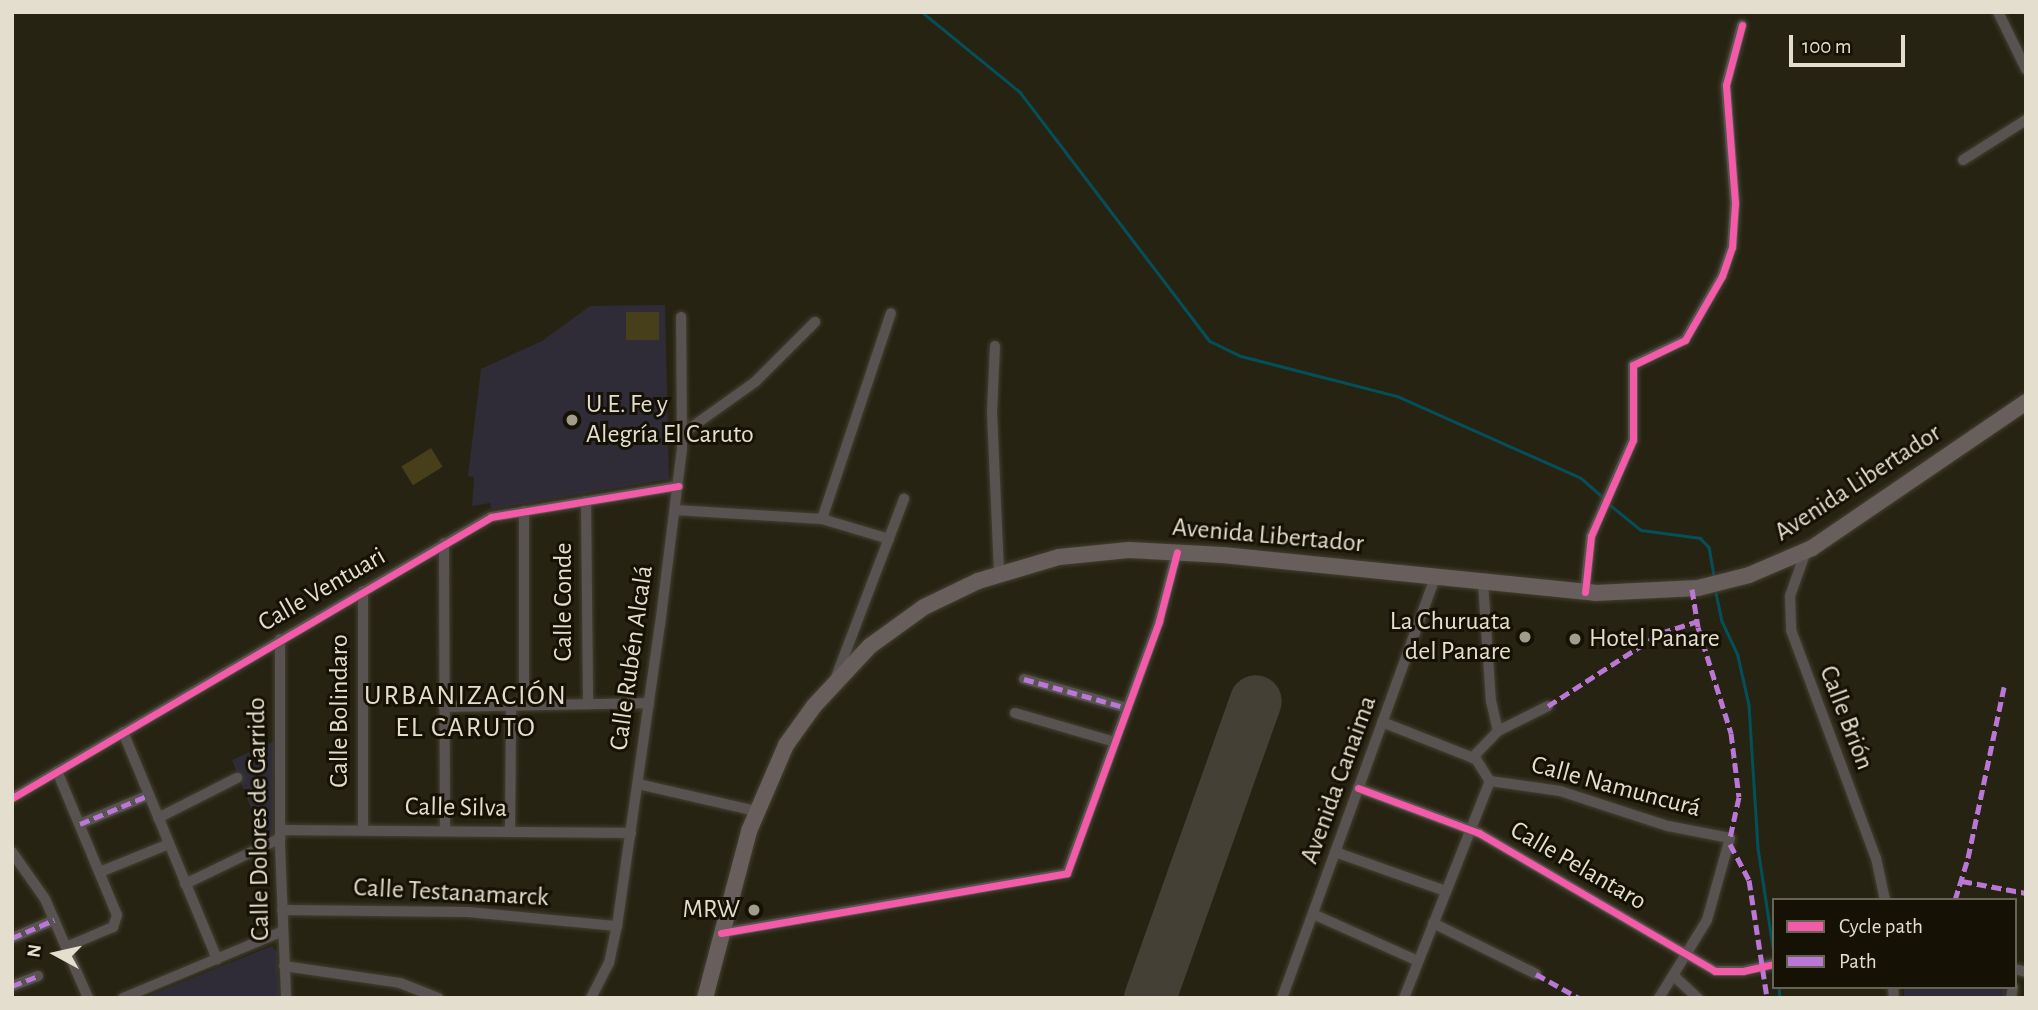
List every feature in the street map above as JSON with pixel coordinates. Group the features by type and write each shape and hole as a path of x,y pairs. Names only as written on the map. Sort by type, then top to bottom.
{"highway":[{"name":"Avenida Libertador","path":"705,998 756,811 786,745 833,683 907,618 999,572 1087,553 1177,552 1585,592 1634,595 1698,588 1749,575 1806,551 2026,402"}],"street":[{"path":"1998,12 2026,69"},
{"path":"1585,592 1588,550 1604,498 1633,440 1633,365 1685,340 1716,288 1732,247 1735,203 1726,85 1742,25"},
{"path":"2015,47 2026,40"},
{"path":"1962,160 2026,120"},
{"path":"822,519 891,313"},
{"name":"Calle Rubén Alcalá","path":"591,998 609,963 617,926 675,510 682,434 681,317"},
{"path":"682,434 755,382 815,322"},
{"path":"995,346 992,412 999,572"},
{"name":"Calle Ventuari","path":"12,798 491,517 678,486"},
{"path":"833,683 904,499"},
{"name":"Calle Conde","path":"586,501 588,704"},
{"path":"675,510 822,519 889,539"},
{"path":"524,511 524,705"},
{"path":"444,543 444,831"},
{"name":"Calle Brión","path":"1806,551 1790,596 1791,630 1876,858 1885,898"},
{"path":"721,933 1067,873 1159,621 1177,552"},
{"name":"Avenida Canaima","path":"1282,998 1435,577"},
{"path":"1483,582 1491,701 1499,731"},
{"name":"Calle Bolindaro","path":"363,591 363,830"},
{"name":"Calle Dolores de Garrido","path":"281,639 280,834 286,998"},
{"path":"1024,679 1127,708"},
{"path":"444,706 649,703"},
{"path":"510,832 511,705"},
{"path":"1472,758 1499,731 1548,706"},
{"path":"1015,713 1115,742"},
{"name":"Calle Namuncurá","path":"1382,722 1472,758 1483,765 1490,780 1549,788 1668,826 1730,838 1715,898 1689,954"},
{"path":"122,732 217,959"},
{"path":"57,771 117,911 116,924 66,947"},
{"path":"158,818 237,778"},
{"path":"1404,998 1490,780"},
{"path":"638,784 756,811"},
{"name":"Calle Pelantaro","path":"1358,788 1471,829 1721,972 1772,964"},
{"path":"80,824 149,795"},
{"name":"Calle Silva","path":"280,834 363,830 631,833"},
{"path":"186,884 280,834"},
{"path":"100,872 169,844"},
{"path":"12,852 45,898 88,998"},
{"path":"1335,852 1446,891"},
{"name":"Calle Testanamarck","path":"282,910 468,912 617,926"},
{"path":"1313,914 1418,961"},
{"path":"12,938 54,920"},
{"path":"1433,923 1536,974"},
{"path":"123,998 283,931"},
{"path":"1659,998 1689,954"},
{"path":"284,966 400,983 438,998"},
{"path":"12,986 38,975"},
{"path":"1674,976 1698,998"}],"shaded area":[{"name":"U.E. Fe y Alegría El Caruto","path":"665,305 669,479 492,509 490,503 472,506 474,477 468,476 481,369 542,341 590,306"},
{"path":"626,312 659,312 659,340 626,340"},
{"path":"431,448 443,467 413,485 401,467"},
{"path":"274,741 273,835 263,839 232,760"},
{"path":"272,946 277,952 279,998 143,998"},
{"path":"1904,989 2005,989 2005,998 1904,998"}],"waterway":[{"path":"922,12 1020,92 1210,341 1241,356 1397,396 1581,478 1605,499"},
{"path":"1609,504 1641,530 1700,538 1709,547 1714,576"},
{"path":"1716,593 1722,621 1738,656 1749,705 1758,848 1772,941"},
{"path":"1779,989 1780,998"}],"runway":[{"path":"1150,998 1256,701"}],"marked path":[{"path":"1692,589 1698,627 1731,733 1739,797 1730,838"},
{"path":"1548,706 1661,633 1697,621"},
{"path":"1024,679 1127,708"},
{"path":"1956,898 1968,858 2004,687"},
{"path":"80,824 149,795"},
{"path":"1730,844 1749,880 1767,998"},
{"path":"1962,881 2026,893"},
{"path":"12,938 54,920"},
{"path":"1536,974 1579,998"},
{"path":"12,986 38,976"}],"cycle path":[{"path":"1585,592 1591,536 1633,440 1633,365 1685,340 1722,276 1732,247 1735,203 1726,85 1742,25"},
{"path":"12,798 491,517 678,486"},
{"path":"721,933 1067,873 1159,621 1177,552"},
{"path":"1358,788 1479,833 1715,971 1743,971 1772,964"}],"place":[{"name":"U.E. Fe y Alegría El Caruto","path":"572,420"},
{"name":"La Churuata del Panare","path":"1525,637"},
{"name":"Hotel Panare","path":"1575,639"},
{"name":"MRW","path":"754,910"}],"district":[{"name":"URBANIZACIÓN EL CARUTO","path":"466,712"}]}
